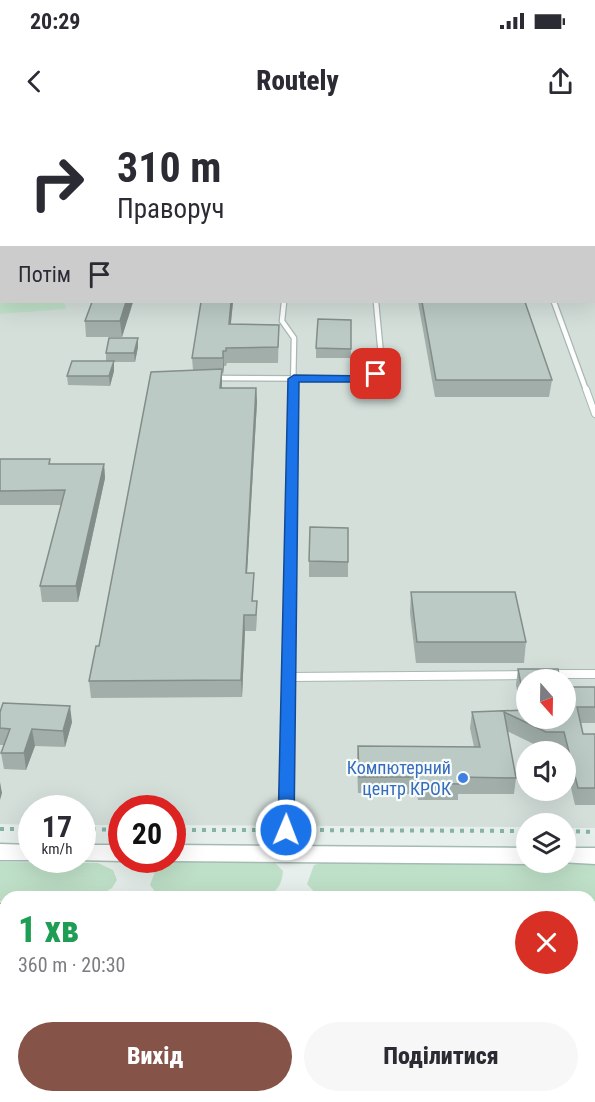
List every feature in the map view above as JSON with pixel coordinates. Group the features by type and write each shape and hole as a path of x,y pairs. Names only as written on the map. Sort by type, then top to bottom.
{"street":[{"path":"0,852 18,853"},
{"path":"186,854 516,856"},
{"path":"576,856 595,856"}],"lane":[{"path":"284,303 282,321 294,338 286,854"},
{"path":"202,378 373,379 382,366 376,303"},
{"path":"554,303 595,414"},
{"path":"289,677 595,674"}],"path":[{"path":"0,829 18,829"},
{"path":"186,830 516,831"},
{"path":"576,831 595,832"}],"shaded area":[{"path":"0,303 595,303 595,828 576,828 576,813 516,813 516,827 186,825 186,795 108,795 108,825 96,825 96,795 18,795 18,825 0,824"}],"green space":[{"path":"0,303 64,303 66,309 0,314"},
{"path":"0,862 18,862 18,873 96,873 96,863 98,863 108,868 108,873 114,873 117,880 107,891 0,891"},
{"path":"186,862 275,863 283,871 282,879 275,891 154,891 150,885 154,873 186,873"},
{"path":"326,862 516,863 516,873 576,873 576,864 595,864 595,891 313,891 307,884 314,865"}],"building":[{"path":"92,303 126,303 120,321 85,321"},
{"path":"201,303 231,303 229,324 279,325 278,347 226,348 226,351 223,351 223,358 192,358"},
{"path":"422,303 525,303 552,380 436,380"},
{"path":"318,319 351,320 351,349 316,348"},
{"path":"109,338 138,338 134,353 106,353"},
{"path":"72,361 114,361 109,376 67,376"},
{"path":"222,369 220,388 256,388 246,573 254,573 252,601 257,601 256,615 244,615 241,680 89,681 96,646 99,646 151,372"},
{"path":"0,459 50,459 49,464 104,464 76,586 40,586 65,490 0,491"},
{"path":"310,527 348,528 348,562 309,561"},
{"path":"411,592 515,592 526,642 417,642"},
{"path":"576,687 595,687 595,707 577,707 583,734 595,734 595,788 578,788 576,741 566,741 564,732 546,732 540,729 576,729"},
{"path":"3,703 70,706 63,731 32,729 24,753 1,753 10,729 0,728 0,712"},
{"path":"516,710 516,718 504,712 516,778 459,777 459,784 419,783 418,777 359,777 358,746 480,747 472,712"}],"place":[{"name":"Компютерний центр КРОК","path":"463,778"}],"route":[{"path":"286,830 294,379 373,379 376,374"}]}
